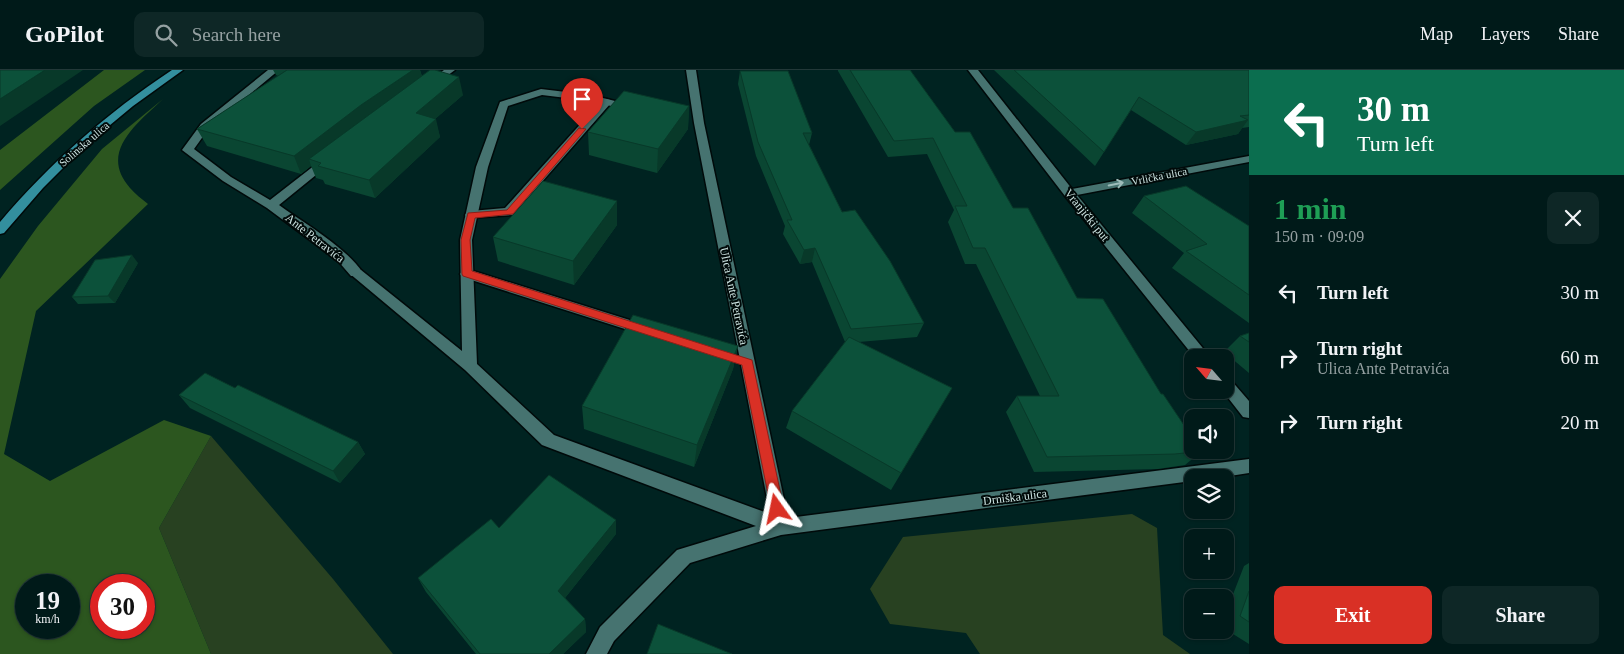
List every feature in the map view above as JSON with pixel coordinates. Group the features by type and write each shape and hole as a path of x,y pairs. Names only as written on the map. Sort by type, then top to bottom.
{"main road":[{"name":"Solinska ulica","path":"0,230 21,203 67,158 119,113 178,70"}],"street":[{"name":"Ante Petravića","path":"274,70 205,126 188,150 227,179 272,204 343,258 356,273 470,366"},
{"path":"418,92 450,70"},
{"name":"Ulica Ante Petravića","path":"691,70 694,122 748,363 781,527"},
{"name":"Vranjički put","path":"973,70 1069,193 1197,349"},
{"path":"643,110 541,92 504,104 482,167 466,240 470,366 548,440 781,527"},
{"path":"471,215 509,212 606,102"},
{"path":"272,204 333,156"},
{"name":"Vrlička ulica","path":"1069,193 1249,159"},
{"path":"467,274 663,336"},
{"path":"729,357 748,363"},
{"path":"1234,394 1249,412"},
{"name":"Drniška ulica","path":"781,527 1249,466"},
{"path":"596,654 607,634 684,556 781,527"}],"green space":[{"path":"104,70 145,70 94,106 0,190 0,150"},
{"path":"163,99 133,128 125,139 120,150 118,162 121,175 132,190 148,204 36,311 4,454 50,481 164,420 211,436 159,528 211,654 0,654 0,279 38,226 102,149"},
{"path":"211,436 333,579 393,654 211,654 159,528"},
{"path":"1132,514 1157,528 1163,635 1190,654 980,654 966,633 890,624 870,589 903,537"}],"building":[{"path":"0,70 45,70 0,99"},
{"path":"287,70 413,70 361,105 294,156 197,129"},
{"path":"430,70 459,77 416,113 436,119 369,180 318,166 321,163 309,159"},
{"path":"850,70 910,70 955,132 970,132 1013,208 1028,208 1077,298 1103,299 1161,394 1163,394 1184,425 1184,453 1047,457 1017,396 1059,396 985,248 973,248 955,206 967,206 933,138 894,141"},
{"path":"1014,70 1249,70 1249,115 1240,116 1248,120 1196,132 1139,97 1104,152"},
{"path":"740,71 788,71 812,133 803,133 842,212 855,210 890,261 924,323 851,329 815,248 804,250 787,220 792,220 758,142"},
{"path":"624,91 689,106 658,149 588,132"},
{"path":"543,181 617,201 573,261 493,237"},
{"path":"1186,186 1249,226 1249,295 1186,251 1207,244 1144,196"},
{"path":"132,255 108,296 72,297 95,260"},
{"path":"633,315 738,346 697,445 582,406"},
{"path":"1249,333 1249,342 1240,336"},
{"path":"849,337 952,388 901,473 792,411"},
{"path":"205,373 235,388 238,385 358,442 333,471 179,395"},
{"path":"549,475 616,520 558,591 585,619 549,654 480,654 418,578 491,519 499,528"},
{"path":"1249,591 1249,622 1240,616"},
{"path":"658,624 732,654 647,654"}],"route":[{"path":"582,129 509,212 471,215 466,240 467,274 748,363 777,509"}]}
